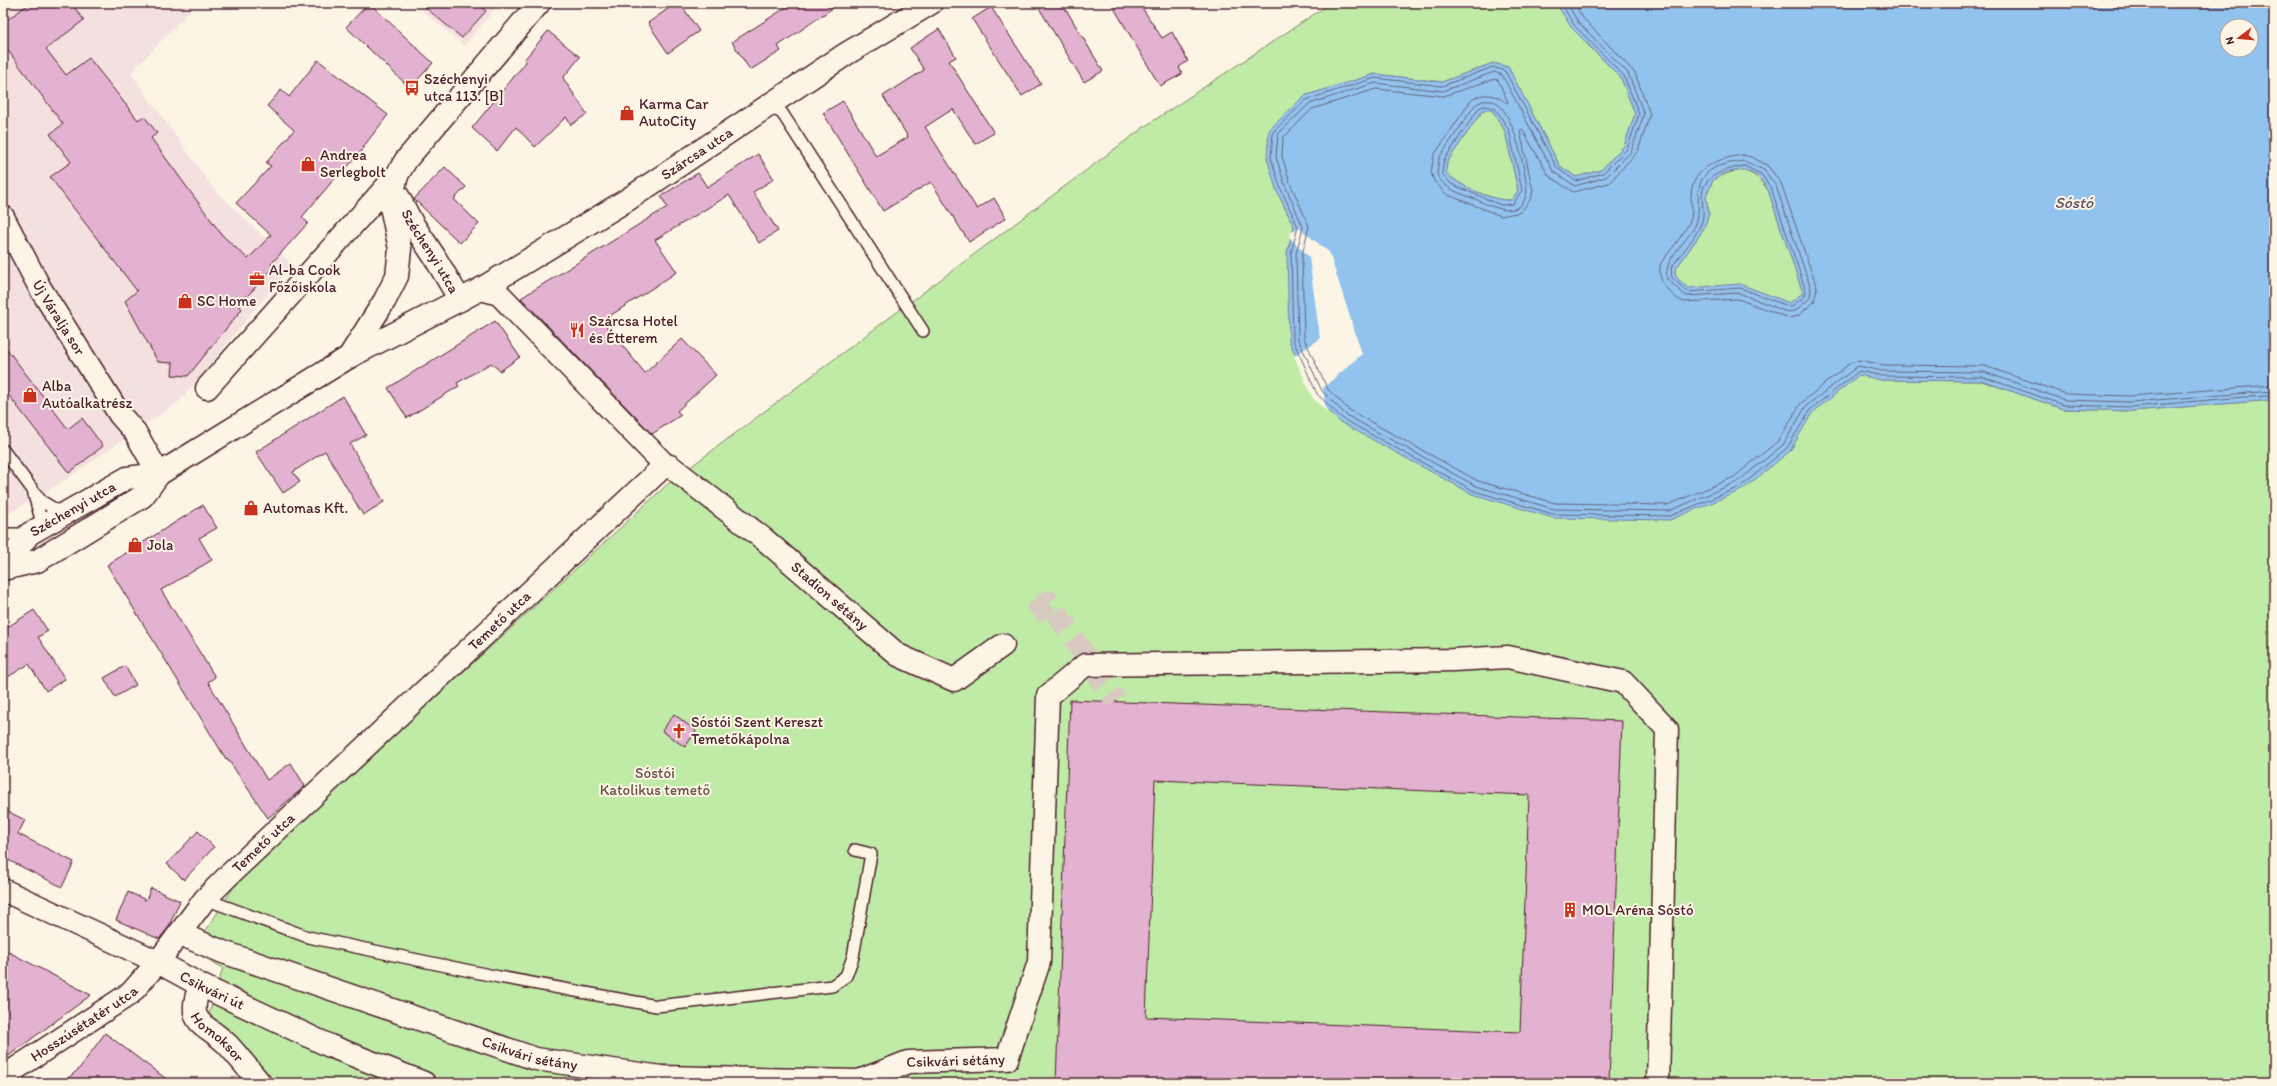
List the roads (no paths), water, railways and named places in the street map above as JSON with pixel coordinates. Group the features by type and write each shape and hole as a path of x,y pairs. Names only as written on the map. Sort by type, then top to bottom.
{"street":[{"name":"Széchenyi utca","path":"207,388 397,175 406,160 539,3"},
{"name":"Szárcsa utca","path":"460,300 481,289 627,200 846,54 931,3"},
{"name":"Széchenyi utca","path":"3,569 38,561 143,496 159,474 349,357 460,300 434,256 412,223 399,198 397,175"},
{"name":"Széchenyi utca","path":"349,357 385,300 397,276 400,249 390,202 397,175"},
{"name":"Új Váralja sor","path":"3,217 40,288 120,415 129,437 159,474"},
{"path":"481,289 499,294 665,465"},
{"name":"Stadion sétány","path":"665,465 670,466 765,540 898,655 954,680 1003,645"},
{"name":"Temető utca","path":"158,962 205,899 665,465"},
{"name":"Széchenyi utca","path":"3,569 36,530 127,478 159,474"},
{"name":"Csikvári sétány","path":"180,934 223,952 536,1059 661,1076 859,1081 908,1062 1007,1059 1039,962 1048,696 1085,665 1453,660 1508,657 1558,666 1623,682 1667,729 1658,1083"},
{"name":"Csikvári út","path":"3,890 158,962 200,985 330,1046 424,1083"},
{"name":"Hosszúsétatér utca","path":"3,1077 131,992 158,962"},
{"name":"Homoksor","path":"200,985 193,1004 200,1024 227,1044 260,1083"}],"lane":[{"path":"768,106 782,113 923,331"},
{"path":"3,450 41,501 63,514"},
{"path":"3,534 36,530 33,492"},
{"path":"205,899 308,937 477,973 657,1006 832,986 846,976 853,957 871,854 854,850"}],"water":[{"name":"Sóstó","path":"1556,3 2274,3 2274,400 2131,411 2063,409 1982,381 1881,380 1859,375 1812,413 1790,451 1742,490 1670,520 1553,518 1472,494 1340,422 1314,396 1289,341 1287,253 1294,227 1276,189 1267,158 1269,130 1304,96 1375,74 1442,82 1493,63 1508,67 1560,166 1576,177 1601,170 1624,146 1635,114 1621,78 1571,27","holes":["1483,110 1492,110 1505,131 1518,190 1512,200 1505,200 1476,192 1458,182 1446,172 1447,162","1745,170 1759,177 1768,190 1803,293 1790,303 1740,284 1688,288 1676,277 1675,270 1703,230 1709,214 1706,197 1713,180 1728,172"]}],"tunnel":[{"path":"1033,615 1048,601 1116,701"}],"place":[{"name":"Széchenyi utca 113. [B]","path":"412,88"},
{"name":"Karma Car AutoCity","path":"627,113"},
{"name":"Andrea Serlegbolt","path":"308,164"},
{"name":"Al-ba Cook Főzőiskola","path":"257,279"},
{"name":"SC Home","path":"185,301"},
{"name":"Szárcsa Hotel és Étterem","path":"577,330"},
{"name":"Alba Autóalkatrész","path":"30,395"},
{"name":"Automas Kft.","path":"251,508"},
{"name":"Jola","path":"135,545"},
{"name":"Sóstói Szent Kereszt Temetőkápolna","path":"679,731"},
{"name":"MOL Aréna Sóstó","path":"1570,910"}],"park label":[{"name":"Sóstói Katolikus temető","path":"655,782"}]}
